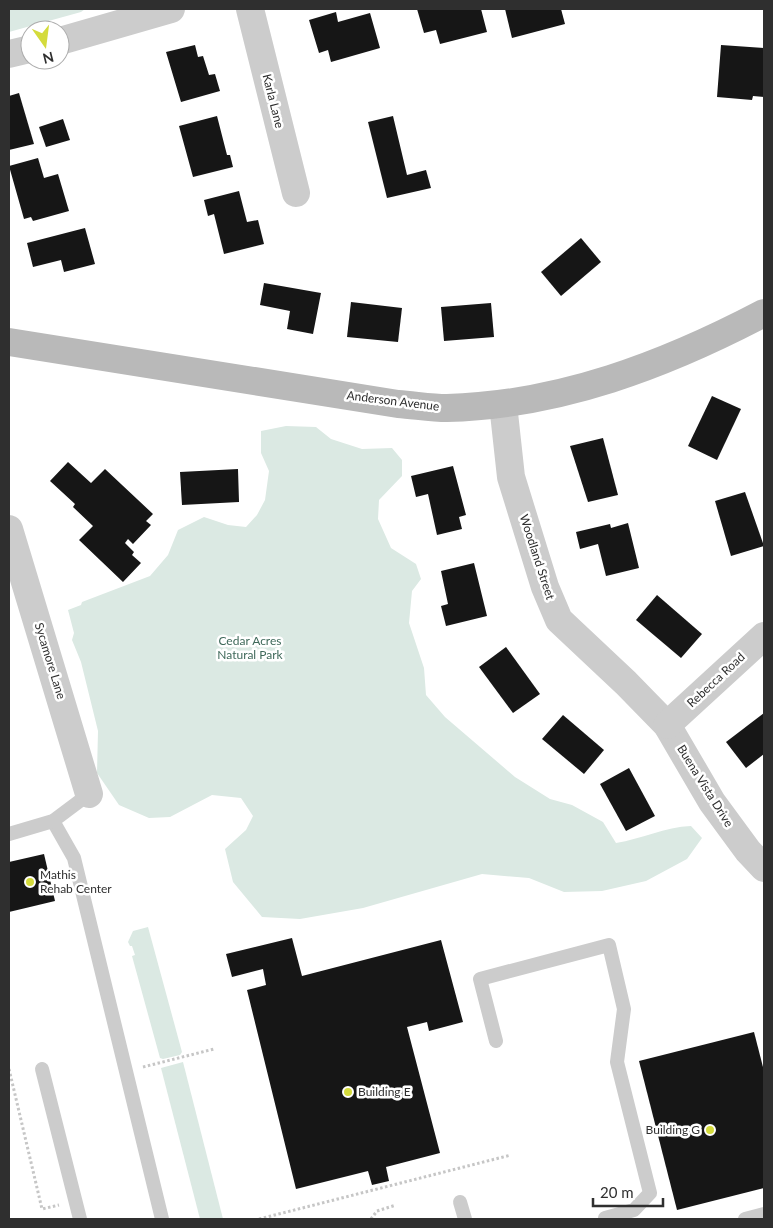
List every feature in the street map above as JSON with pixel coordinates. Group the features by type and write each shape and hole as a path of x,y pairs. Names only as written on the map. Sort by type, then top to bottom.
{"main road":[{"name":"Anderson Avenue","path":"9,342 398,404 445,408 502,404 581,389 650,367 764,313"}],"street":[{"path":"70,38 172,9"},
{"name":"Karla Lane","path":"250,9 296,193"},
{"name":"Woodland Street","path":"502,404 511,477 545,587 560,620 626,682 667,725"},
{"name":"Sycamore Lane","path":"11,544 89,794"},
{"name":"Rebecca Road","path":"667,725 764,636"},
{"name":"Buena Vista Drive","path":"667,725 712,802 748,851 764,868"}],"lane":[{"path":"9,834 53,822 89,794"},
{"path":"53,822 74,858 162,1219"},
{"path":"496,1041 480,979 609,945 624,1009 617,1062 650,1193 634,1210 605,1218"},
{"path":"42,1069 80,1219"},
{"path":"460,1202 465,1219"},
{"path":"745,1219 764,1214"}],"path":[{"path":"126,1071 214,1049"},
{"path":"9,1069 42,1209 64,1204"},
{"path":"259,1219 511,1155"},
{"path":"371,1219 377,1211 396,1205"}],"green space":[{"path":"9,9 85,9 81,12 52,20 20,20 20,29 9,32"},
{"name":"Cedar Acres Natural Park","path":"286,426 316,427 331,439 362,449 392,448 402,460 402,476 379,500 378,519 391,548 416,564 421,579 412,591 409,623 424,668 426,695 445,717 515,777 550,799 572,805 603,822 616,843 691,826 702,838 687,859 646,881 602,891 564,892 529,878 482,874 363,908 300,919 262,917 233,882 225,849 246,830 253,816 241,798 212,795 170,817 149,818 119,805 97,773 98,731 81,662 72,640 74,633 68,610 81,605 82,602 150,576 168,555 178,530 204,517 228,525 246,527 257,515 265,500 269,471 261,453 261,431"},
{"path":"148,927 182,1052 180,1055 163,1059 160,1058 132,956 135,955 132,946 128,942 133,931"},
{"path":"183,1062 223,1219 200,1219 161,1068"}],"building":[{"path":"417,9 481,9 487,32 440,44 436,30 424,33"},
{"path":"505,9 561,9 565,24 512,38"},
{"path":"336,12 338,22 370,13 380,48 331,62 328,50 319,53 309,20"},
{"path":"195,45 198,57 203,56 209,75 215,74 220,91 181,102 166,52"},
{"path":"721,45 764,48 764,97 753,96 752,100 717,97"},
{"path":"19,93 34,144 9,150 9,96"},
{"path":"217,116 227,155 230,155 233,167 193,177 179,126"},
{"path":"393,116 407,175 426,170 431,188 387,198 368,122"},
{"path":"63,119 70,140 46,147 39,127"},
{"path":"38,158 44,178 58,174 69,211 33,221 31,217 24,219 9,166"},
{"path":"239,191 247,222 258,220 264,244 224,254 214,214 208,216 204,200"},
{"path":"85,228 95,264 64,272 61,260 33,267 27,243"},
{"path":"581,238 601,262 561,296 541,272"},
{"path":"264,283 321,293 313,334 287,329 290,311 260,305"},
{"path":"351,302 402,308 398,342 347,337"},
{"path":"491,303 494,337 444,341 441,307"},
{"path":"712,396 741,409 717,460 688,446"},
{"path":"603,438 618,495 588,502 570,446"},
{"path":"68,462 91,483 105,469 153,514 146,521 151,525 133,544 128,539 125,543 134,552 132,555 141,563 123,582 79,540 93,526 73,507 75,504 50,481"},
{"path":"453,466 466,515 459,517 462,529 437,535 428,494 416,497 411,476"},
{"path":"238,469 239,502 182,505 180,472"},
{"path":"745,492 764,546 731,556 715,501"},
{"path":"628,523 639,568 606,576 598,544 580,549 576,532 610,524 611,528"},
{"path":"474,563 487,616 446,626 441,606 448,604 441,571"},
{"path":"657,595 702,634 681,658 636,620"},
{"path":"506,647 540,694 513,713 479,667"},
{"path":"764,713 764,754 746,768 726,742"},
{"path":"563,715 604,750 584,774 542,739"},
{"path":"629,768 655,816 626,831 600,784"},
{"name":"Mathis Rehab Center","path":"44,854 55,901 9,912 9,862"},
{"name":"Building E","path":"292,938 302,976 441,940 463,1022 429,1031 427,1022 407,1027 440,1153 386,1167 389,1181 372,1185 368,1171 296,1189 247,990 266,985 263,969 232,977 226,954"},
{"name":"Building G","path":"754,1032 764,1071 764,1188 677,1210 639,1061"}],"place":[{"name":"Mathis Rehab Center","path":"30,882"},
{"name":"Building E","path":"348,1092"},
{"name":"Building G","path":"710,1130"}]}
